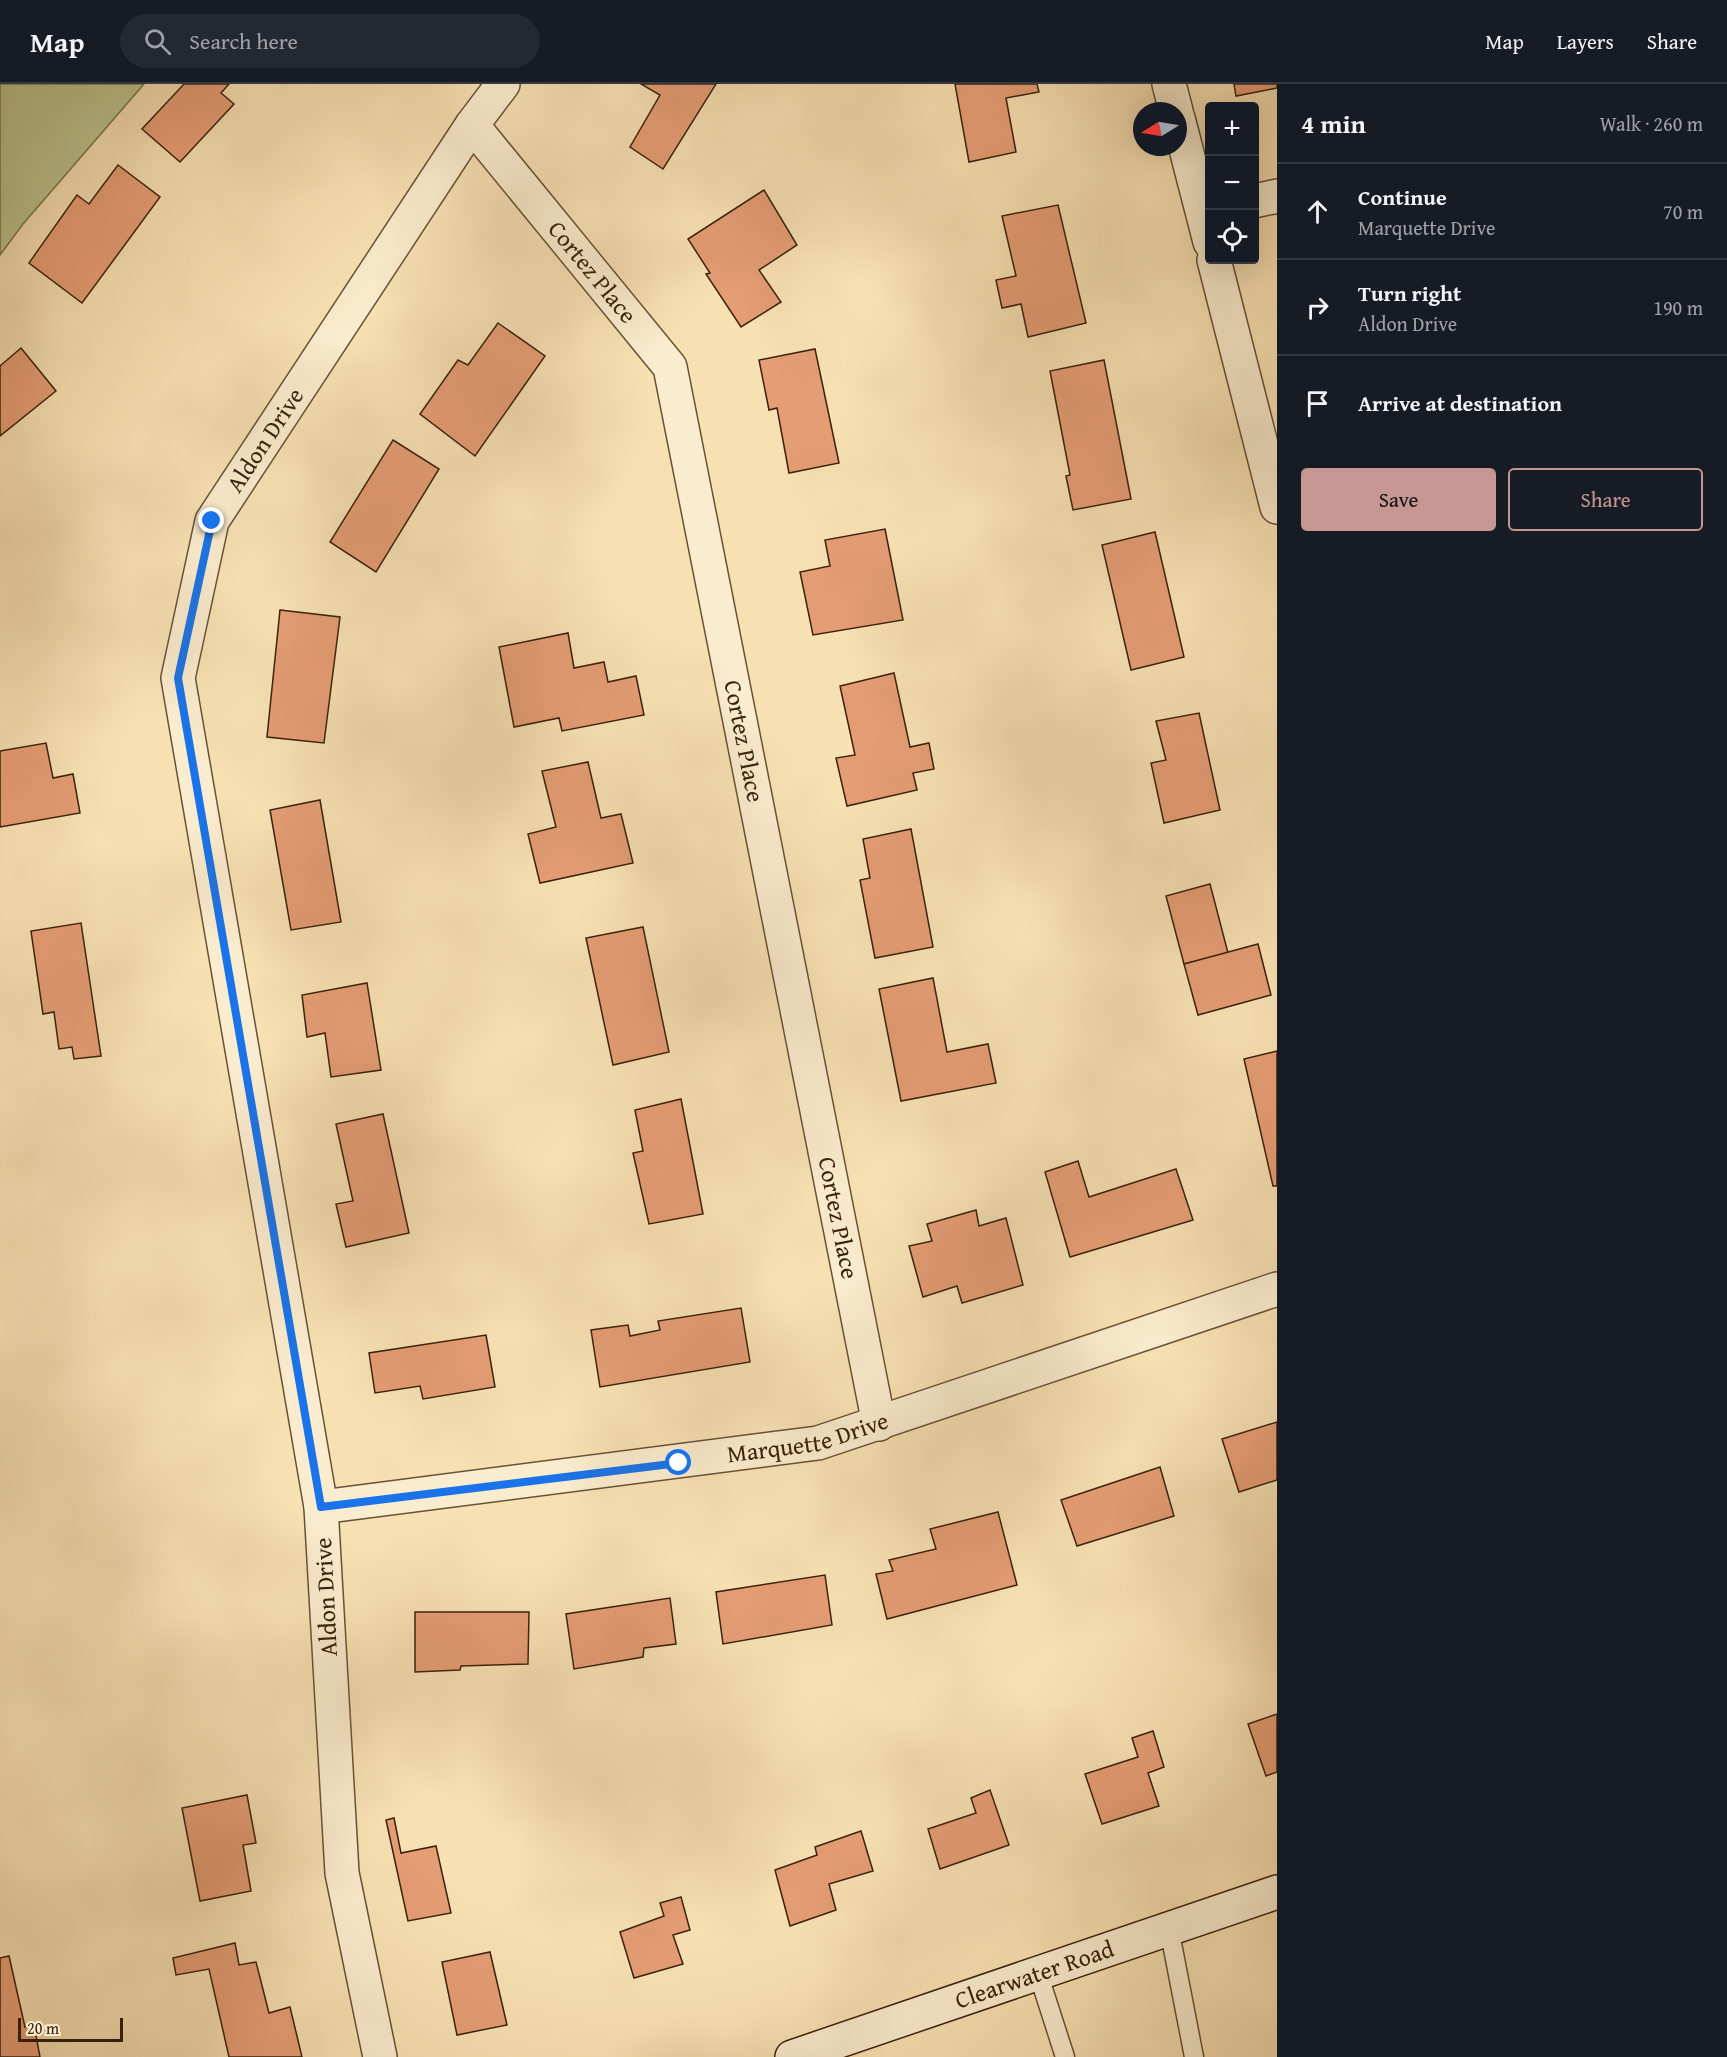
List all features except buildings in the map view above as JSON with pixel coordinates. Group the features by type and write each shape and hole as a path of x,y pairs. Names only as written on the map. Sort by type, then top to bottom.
{"street":[{"name":"Aldon Drive","path":"380,2057 342,1873 321,1507 178,678 212,521 472,125 503,84"},
{"path":"1169,84 1174,102"},
{"name":"Cortez Place","path":"472,125 670,367 879,1424"},
{"path":"1187,151 1205,216"},
{"path":"1259,200 1277,196"},
{"path":"1215,264 1277,507"},
{"name":"Marquette Drive","path":"321,1507 818,1443 1277,1288"},
{"name":"Clearwater Road","path":"792,2057 1277,1892"}],"lane":[{"path":"1169,1928 1194,2057"},
{"path":"1038,1973 1065,2057"}],"green space":[{"path":"0,84 144,84 23,224 0,255"}],"route":[{"path":"212,521 178,678 321,1507 679,1463"}]}
